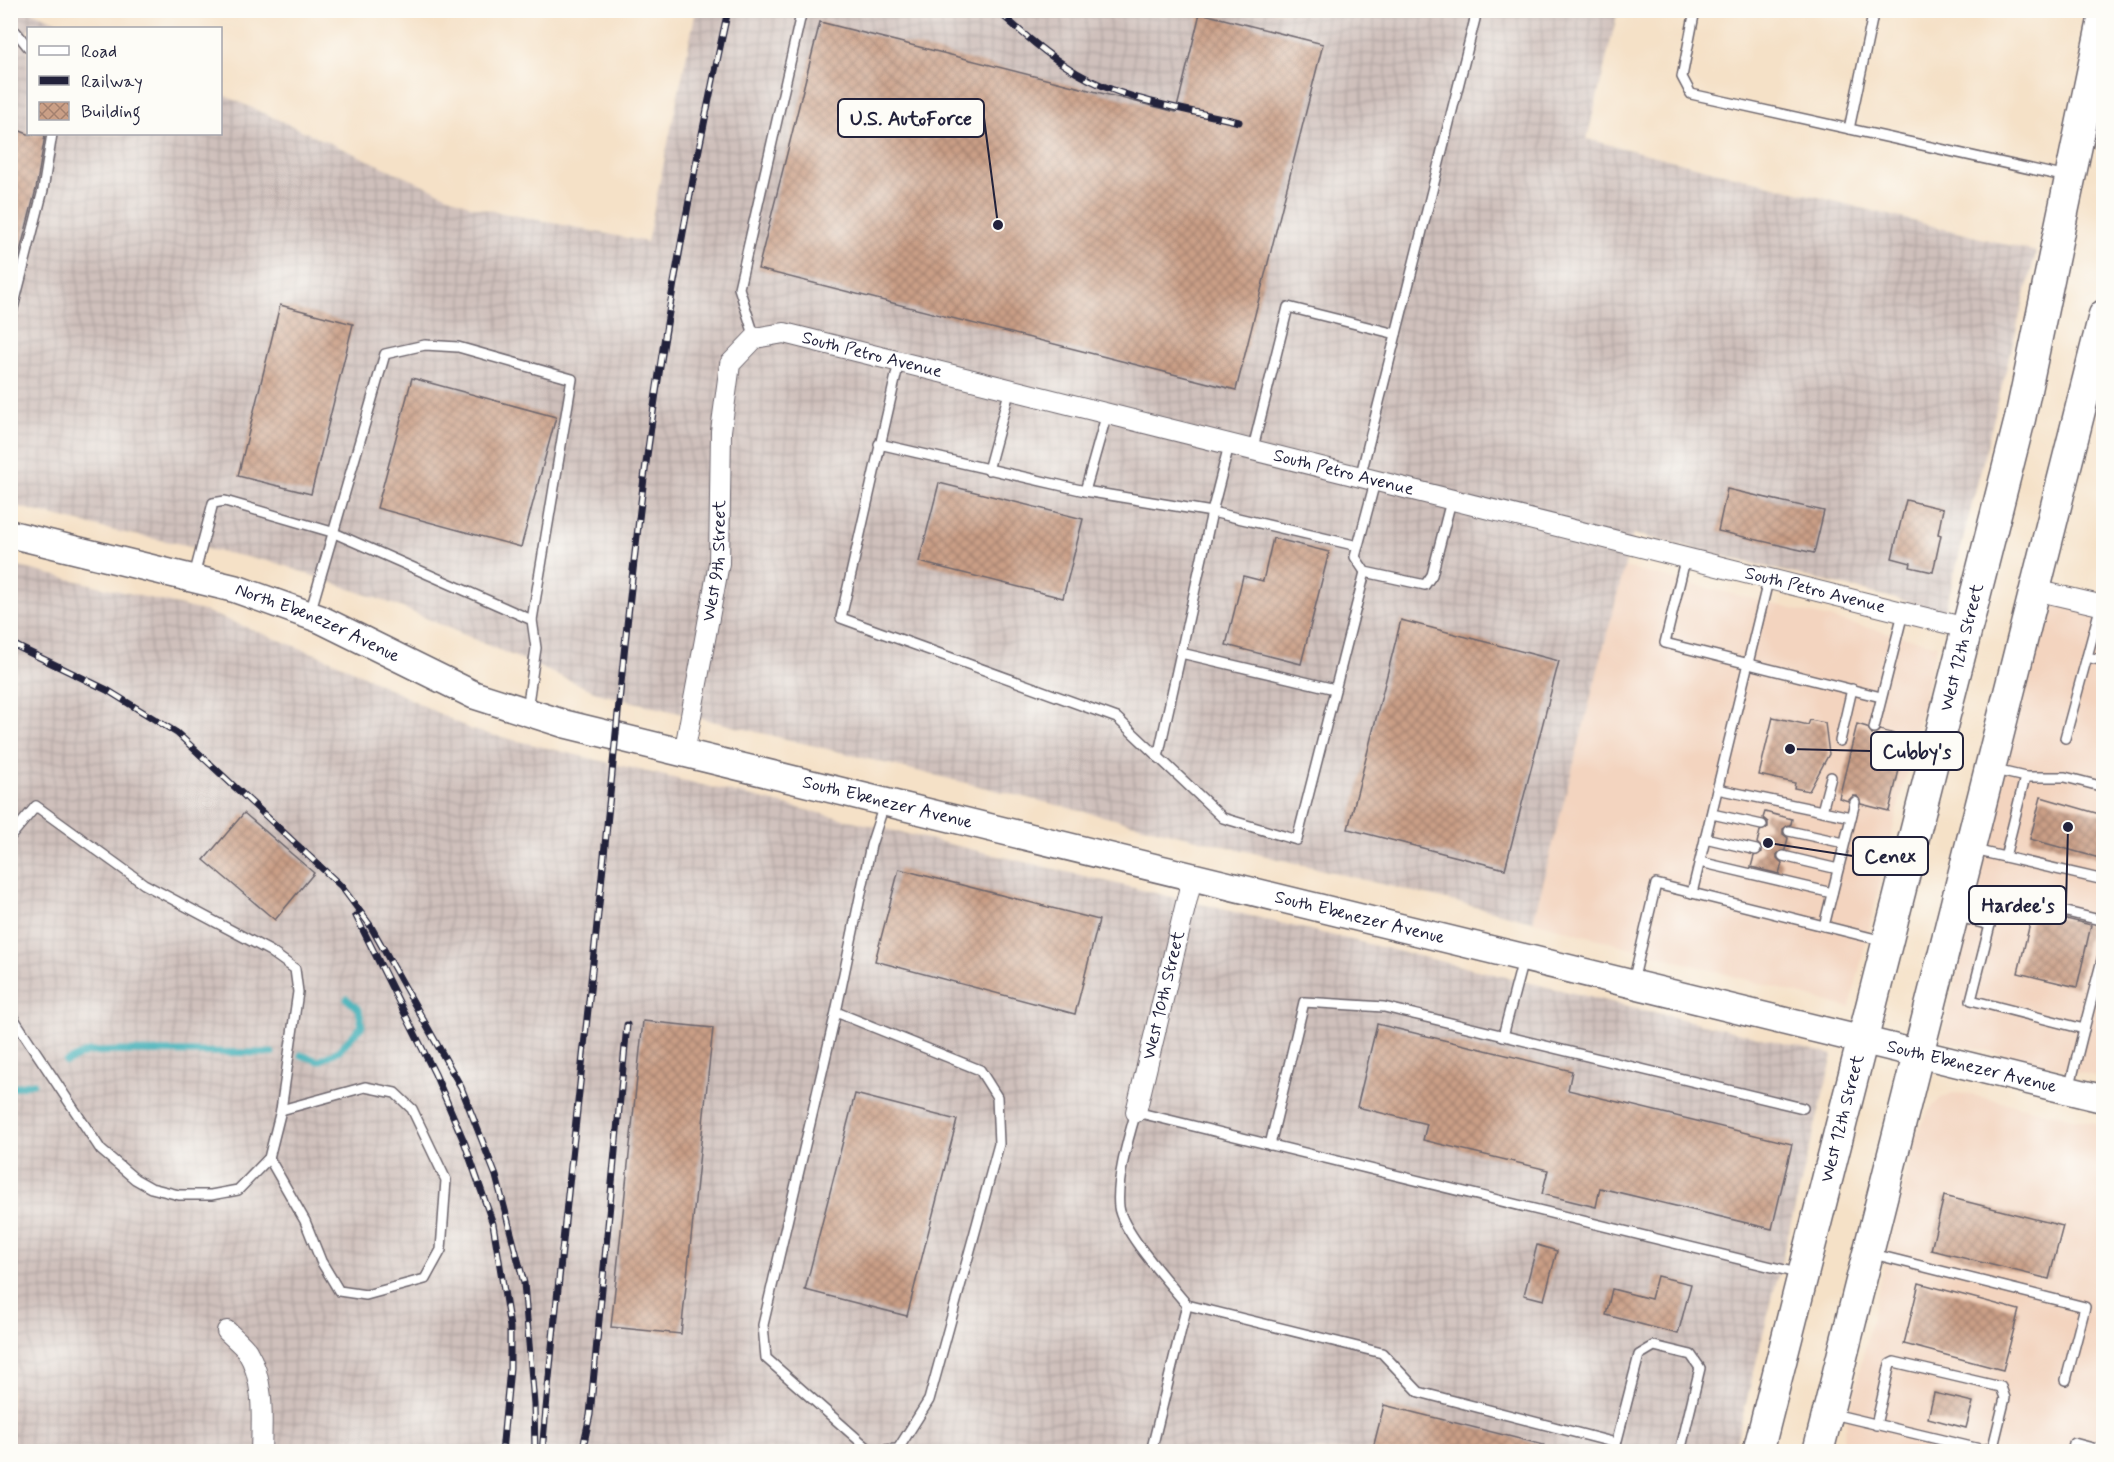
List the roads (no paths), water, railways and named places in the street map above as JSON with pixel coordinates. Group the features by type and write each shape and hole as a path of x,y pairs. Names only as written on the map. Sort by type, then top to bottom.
{"main road":[{"name":"West 12th Street","path":"1758,1452 2020,418 2103,15"},
{"path":"1818,1452 2103,315"}],"street":[{"name":"South Petro Avenue","path":"754,338 784,333 1768,581 1966,628"},
{"name":"West 9th Street","path":"684,754 719,563 721,431 730,364 754,338"},
{"name":"North Ebenezer Avenue","path":"10,534 236,589 309,615 474,695 615,737"},
{"path":"2035,590 2102,605"},
{"name":"South Ebenezer Avenue","path":"615,737 2103,1099"},
{"name":"West 10th Street","path":"1136,1112 1192,878"},
{"path":"227,1331 247,1350 257,1378 263,1407 261,1452"}],"lane":[{"path":"754,338 739,288 802,10"},
{"path":"1695,10 1682,77 1691,94 2071,177"},
{"path":"1850,129 1874,10"},
{"path":"1451,501 1432,575 1425,585 1365,572 1355,558 1367,480 1396,334 1476,19"},
{"path":"10,30 16,32 27,46"},
{"path":"10,320 43,190 52,135"},
{"path":"1252,452 1288,307 1396,334"},
{"path":"309,615 385,354 424,345 458,347 572,379 532,620 536,648 526,712"},
{"path":"899,362 841,618 1117,718 1223,818 1298,840 1365,572"},
{"path":"988,470 1010,389"},
{"path":"1085,491 1107,413"},
{"path":"879,444 1085,491 1212,512 1358,546"},
{"path":"1158,757 1229,445"},
{"path":"194,579 213,503 225,501 332,532 532,620"},
{"path":"1685,560 1665,643 1881,697"},
{"path":"1692,893 1768,581"},
{"path":"2065,738 2102,605"},
{"path":"1874,728 1903,613"},
{"path":"1181,653 1335,689"},
{"path":"2086,657 2103,661"},
{"path":"1840,741 1852,689"},
{"path":"1990,768 2025,777 2065,777 2103,787"},
{"path":"1822,811 1831,777"},
{"path":"2005,857 2025,777"},
{"path":"1717,789 1851,817"},
{"path":"1824,926 1855,802"},
{"path":"836,1012 980,1070 998,1096 999,1144 929,1400 898,1449 871,1451 766,1358 763,1325 836,1012 871,845 885,803"},
{"path":"10,837 36,806 144,884 270,951 295,969 298,992 281,1110 269,1158 238,1190 211,1195 179,1195 151,1188 135,1179 101,1150 10,1013"},
{"path":"1712,814 1762,825"},
{"path":"1789,831 1844,843"},
{"path":"1706,838 1756,850"},
{"path":"1969,849 2103,880"},
{"path":"1783,856 1838,869"},
{"path":"1700,862 1832,893"},
{"path":"1632,985 1656,884 1887,942"},
{"path":"2084,1029 1971,1000 1997,895 2103,921"},
{"path":"1953,915 1990,925"},
{"path":"2069,1091 2103,952"},
{"path":"1503,1036 1523,958"},
{"path":"1270,1145 1304,1002 1384,1007 1803,1108"},
{"path":"269,1158 304,1221 321,1261 339,1291 366,1295 425,1279 441,1250 446,1180 412,1109 395,1093 364,1087 281,1110"},
{"path":"1680,1452 1700,1368 1691,1355 1654,1346 1639,1355 1615,1447 1419,1392 1382,1353 1187,1305 1141,1250 1119,1208 1125,1149 1136,1112 1803,1275"},
{"path":"1868,1253 2085,1307 2066,1380"},
{"path":"1151,1452 1187,1305"},
{"path":"1827,1413 1876,1425 1984,1450 1993,1447 2005,1398 2001,1387 1894,1362 1890,1364 1876,1425"},
{"path":"2072,1452 2074,1443 2103,1451"}],"waterway":[{"path":"301,1055 319,1061 338,1051 362,1026 359,1010 347,999"},
{"path":"66,1062 88,1052 272,1053"},
{"path":"10,1088 33,1083"}],"railway":[{"path":"542,1452 627,623 645,470 676,272 728,10"},
{"path":"997,10 1046,52 1095,83 1156,103 1239,122"},
{"path":"10,643 107,690 177,733 341,886 370,925 461,1087 496,1176 524,1283 534,1404 535,1452"},
{"path":"356,916 435,1074 465,1144 493,1224 510,1327 510,1368 502,1452"},
{"path":"582,1452 590,1415 627,1025"}],"place":[{"name":"U.S. AutoForce","path":"998,225"},
{"name":"Cubby's","path":"1790,749"},
{"name":"Hardee's","path":"2068,827"},
{"name":"Cenex","path":"1768,843"}]}
